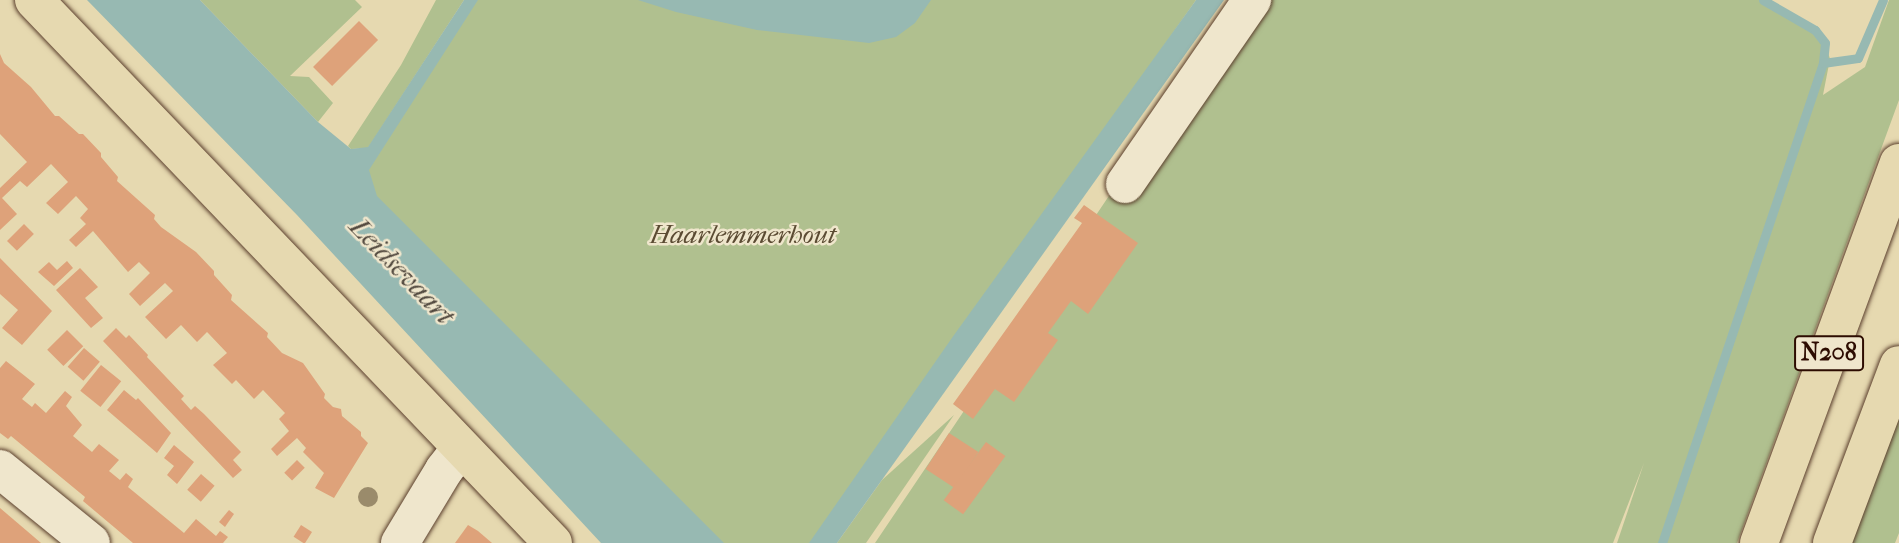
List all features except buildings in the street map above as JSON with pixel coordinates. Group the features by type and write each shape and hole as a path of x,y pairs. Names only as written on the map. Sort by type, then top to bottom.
{"main road":[{"path":"34,0 553,543"},
{"name":"N208","path":"1759,543 1899,163"},
{"name":"N208","path":"1832,543 1899,365"}],"street":[{"path":"1125,184 1252,0"},
{"path":"400,543 444,470 461,448"},
{"path":"0,469 91,543"}],"green space":[{"path":"200,0 355,0 362,7 290,76 309,77 333,103 318,122"},
{"path":"436,0 464,0 368,148 351,149 348,146 401,65"},
{"name":"Haarlemmerhout","path":"477,0 1196,0 813,543 719,543 358,186"},
{"path":"1241,0 1763,0 1815,30 1825,43 1830,59 1823,95 1865,67 1889,0 1899,0 1899,100 1737,543 1617,543 1644,463 1613,543 875,543"},
{"path":"1899,397 1899,533 1895,543 1847,543"},
{"path":"954,415 866,543 837,543 882,480"}],"water":[{"name":"Leidsevaart","path":"87,0 200,0 318,122 351,149 368,147 464,0 478,0 369,170 377,196 724,543 601,543 297,215"},
{"path":"638,0 931,0 915,23 896,37 869,43 757,30 676,12"},
{"path":"1196,0 1224,0 837,543 809,543 954,335"}],"waterway":[{"path":"1763,0 1815,30 1825,43 1823,63"},
{"path":"1662,543 1823,63 1858,58 1883,0"}]}
